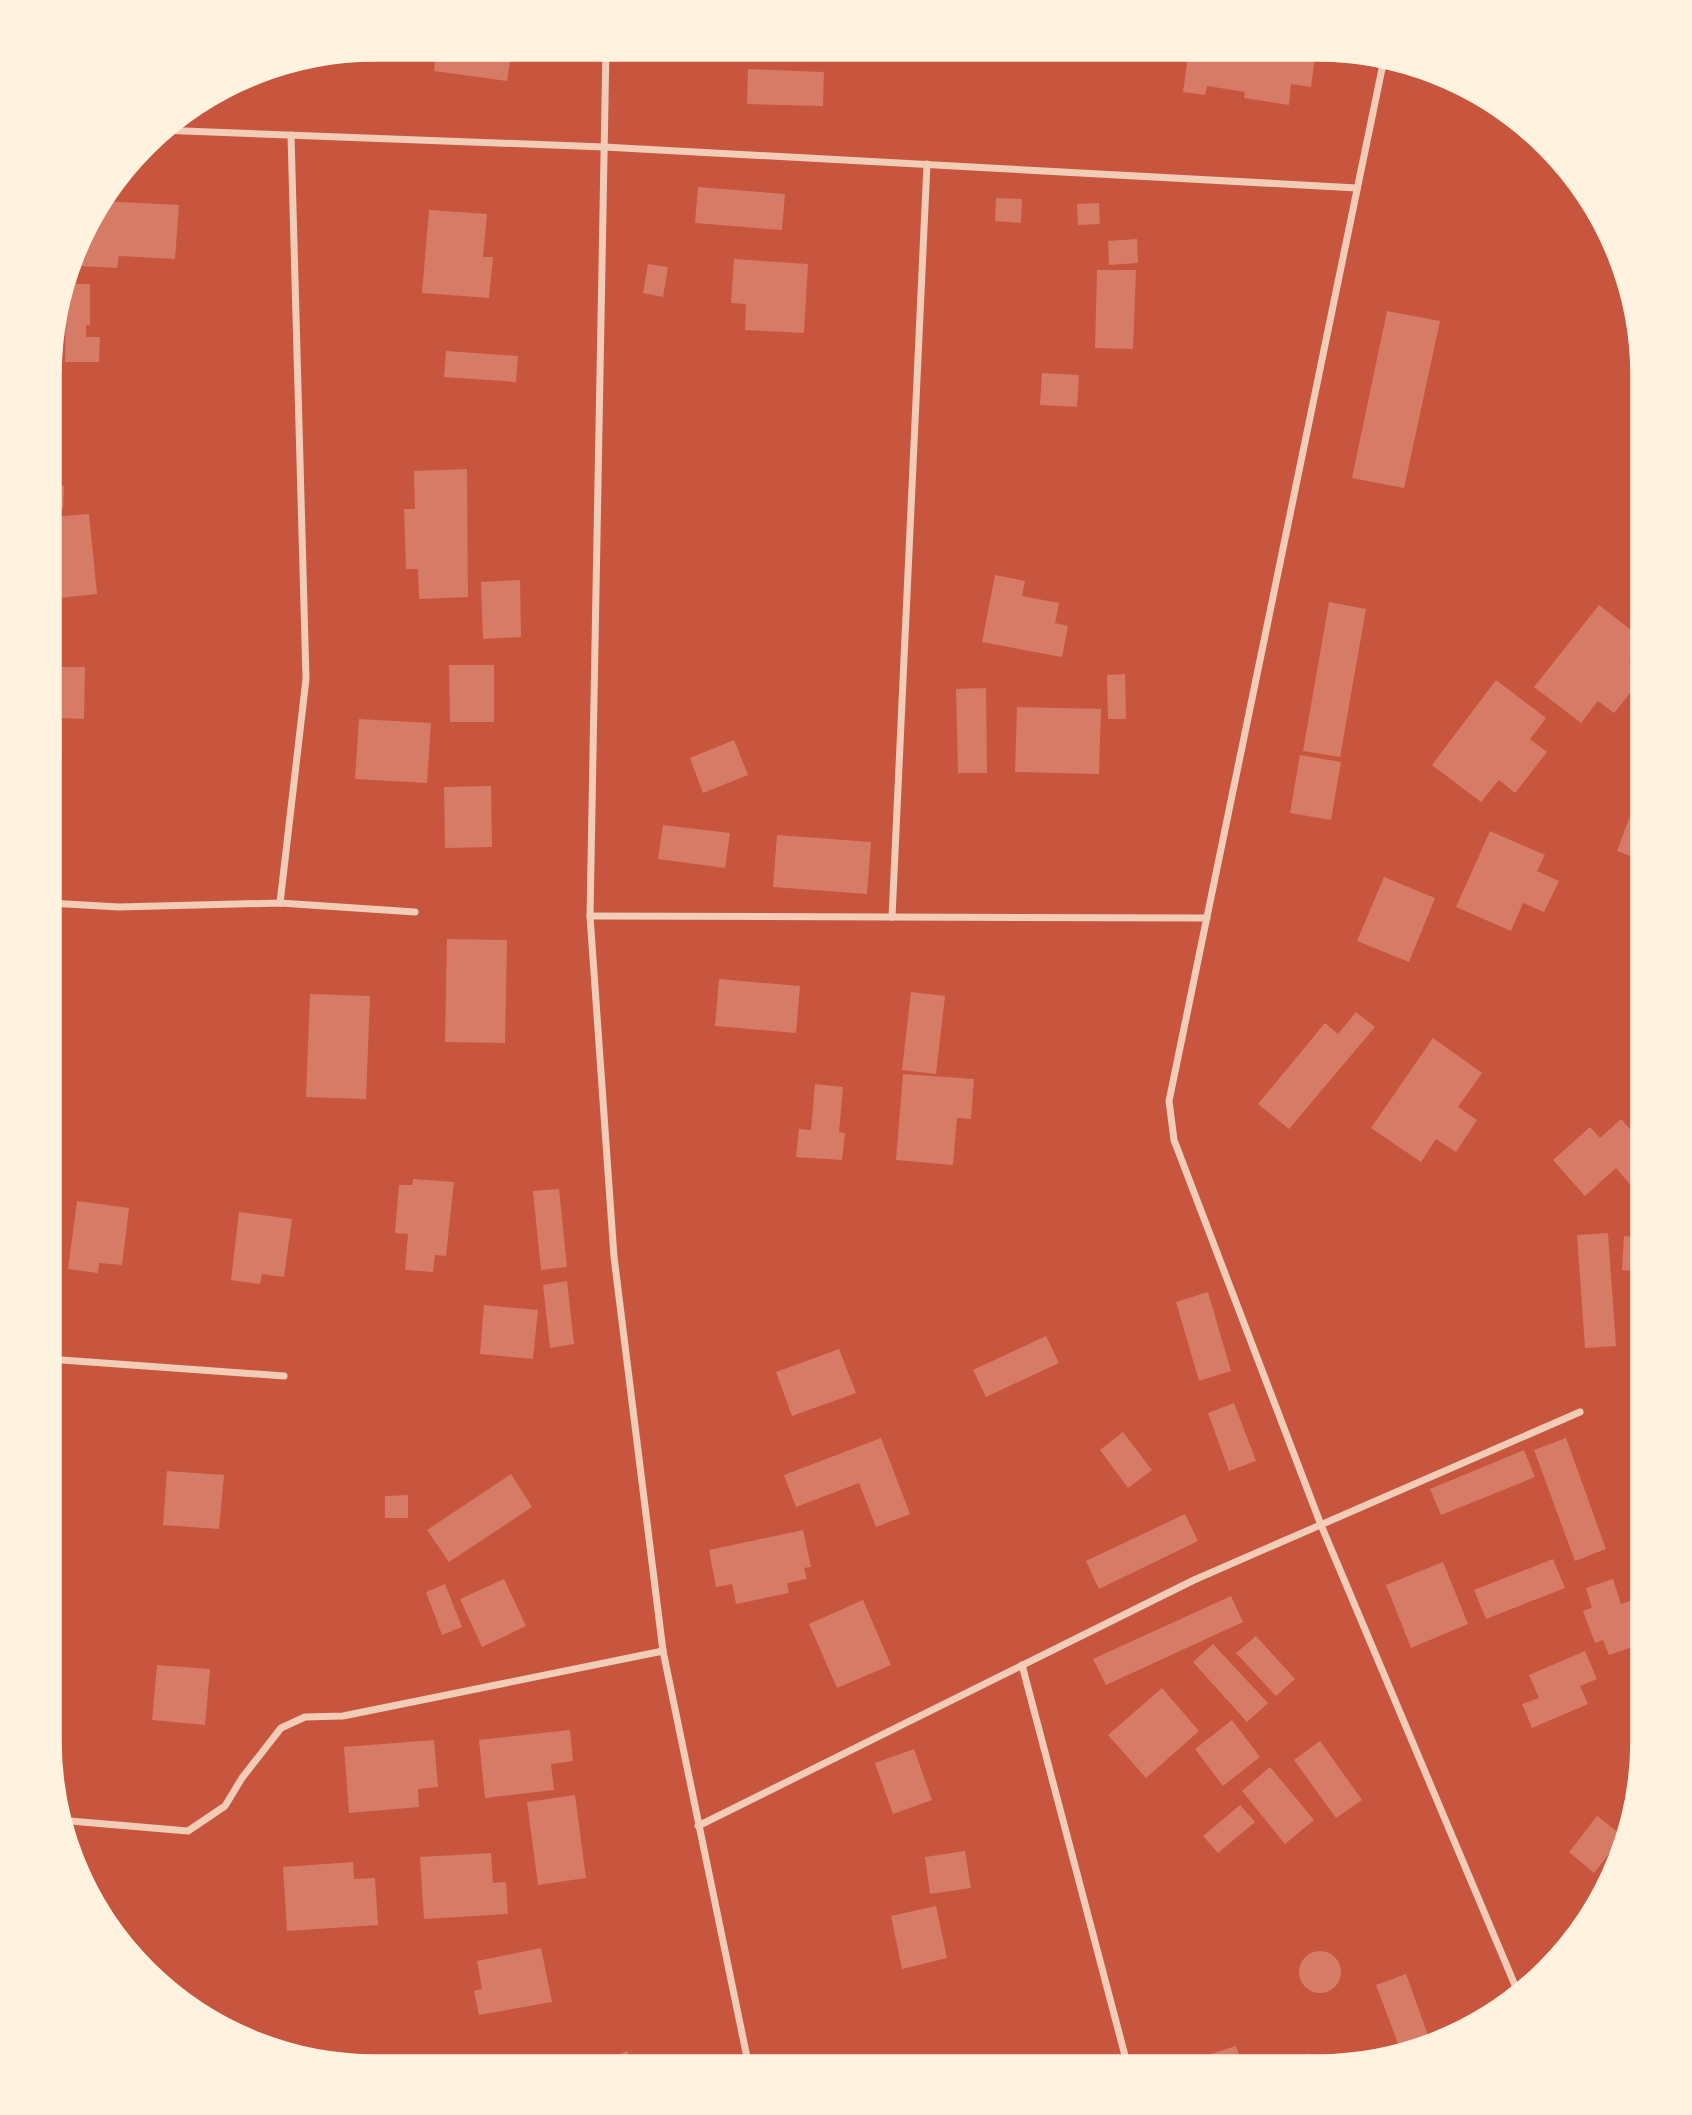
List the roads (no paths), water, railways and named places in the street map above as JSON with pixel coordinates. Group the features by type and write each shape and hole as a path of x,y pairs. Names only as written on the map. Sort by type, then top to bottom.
{"street":[{"path":"606,60 590,915 614,1258 663,1651 747,2056"},
{"path":"1382,67 1170,1101 1174,1140 1321,1525 1515,1985"},
{"path":"176,131 604,146 1357,188"},
{"path":"280,903 306,678 291,135"},
{"path":"892,917 927,164"},
{"path":"60,904 119,907 280,903 415,912"},
{"path":"590,915 1207,918"},
{"path":"60,1360 284,1376"},
{"path":"698,1826 1194,1580 1580,1412"},
{"path":"70,1821 188,1831 226,1806 242,1778 281,1728 305,1717 343,1716 663,1651"},
{"path":"1023,1665 1125,2056"}]}
